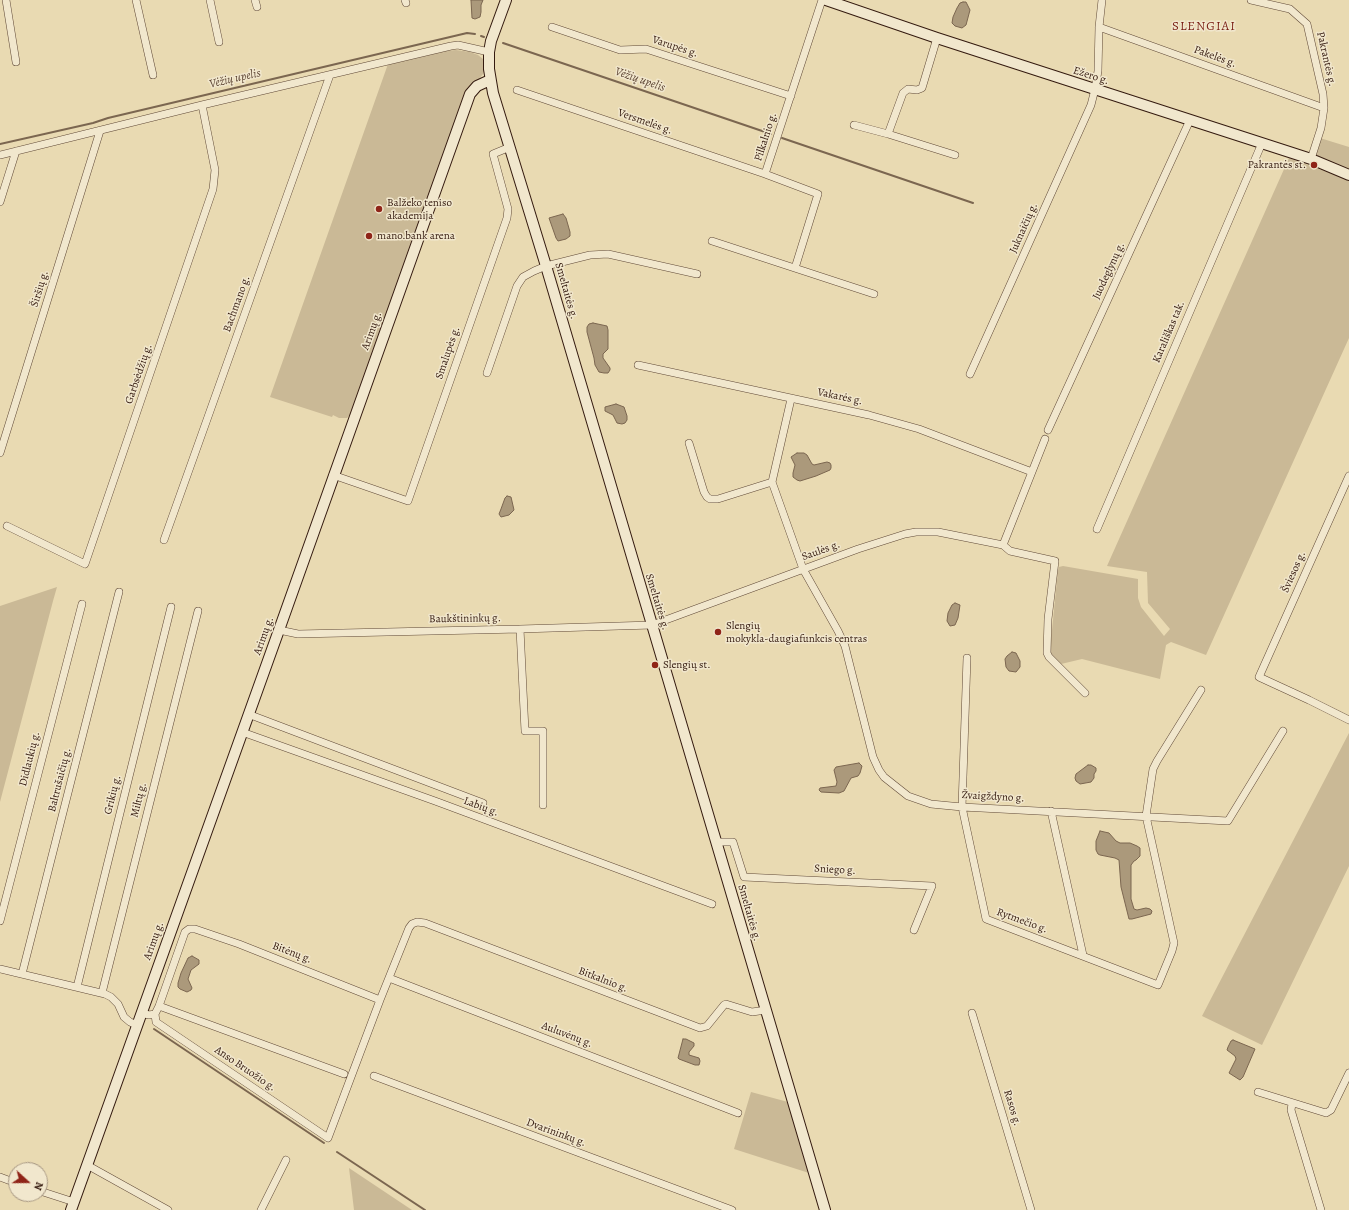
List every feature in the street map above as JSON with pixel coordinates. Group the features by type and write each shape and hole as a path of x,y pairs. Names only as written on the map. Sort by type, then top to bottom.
{"main road":[{"name":"Smeltaitės g.","path":"506,0 491,41 488,59 493,93 546,266 825,1210"},
{"name":"Ežero g.","path":"826,0 937,38 1311,159 1349,175"},
{"name":"Arimų g.","path":"72,1206 470,94 477,86 490,80"}],"street":[{"path":"6,0 16,62"},
{"path":"136,0 153,75"},
{"path":"210,0 219,42"},
{"name":"Pilkalnio g.","path":"794,268 818,194 765,174 822,0"},
{"name":"Juknaičių g.","path":"970,374 1091,105 1095,89 1098,62 1099,27 1102,0"},
{"name":"Pakrantės g.","path":"1251,0 1290,9 1307,24 1323,94 1324,108 1321,128 1311,159"},
{"name":"Varupės g.","path":"552,27 620,50 646,49 791,96"},
{"name":"Pakelės g.","path":"1099,27 1324,108"},
{"path":"888,134 903,93 908,90 917,90 922,88 937,38"},
{"path":"0,155 100,131 202,104 451,46 458,45 489,52"},
{"name":"Bachmano g.","path":"164,540 330,75"},
{"name":"Versmelės g.","path":"517,90 765,174"},
{"name":"Garbsėdžių g.","path":"7,526 85,564 213,189 215,170 202,104"},
{"name":"Juodeglynų g.","path":"1048,430 1190,120"},
{"path":"854,125 955,155"},
{"name":"Širšių g.","path":"0,453 100,131"},
{"name":"Karališkas tak.","path":"1097,529 1262,143"},
{"name":"Smalupės g.","path":"333,476 408,501 507,218 508,209 493,154 510,147"},
{"path":"0,202 16,151"},
{"path":"712,241 874,294"},
{"path":"487,373 518,284 527,274 546,266 590,255 608,254 696,274"},
{"name":"Vakarės g.","path":"638,365 869,415 919,429 1032,472"},
{"path":"689,443 704,492 706,497 710,499 718,499 772,482 791,398"},
{"path":"1003,545 1045,439"},
{"name":"Šviesos g.","path":"1348,717 1259,677 1349,476"},
{"name":"Žvaigždyno g.","path":"772,482 803,569 845,646 873,757 884,777 908,796 931,804 1228,821 1283,730"},
{"name":"Saulės g.","path":"652,625 868,546 916,532 948,534 1003,545 1010,551 1055,561 1048,619 1047,653 1049,657 1085,693"},
{"name":"Baltrušaičių g.","path":"22,974 119,592"},
{"name":"Didlaukių g.","path":"0,921 82,604"},
{"name":"Grikių g.","path":"77,987 171,607"},
{"name":"Miltų g.","path":"102,993 198,611"},
{"name":"Baukštininkų g.","path":"279,630 298,634 652,625"},
{"path":"520,629 526,731 543,731 543,805"},
{"path":"962,806 967,658"},
{"path":"1146,816 1153,769 1200,690"},
{"path":"248,714 483,803"},
{"name":"Labių g.","path":"242,732 712,904"},
{"name":"Rytmečio g.","path":"962,806 986,919 1158,985 1174,943 1146,816"},
{"path":"1050,811 1083,955"},
{"name":"Sniego g.","path":"716,842 733,842 744,876 932,886 914,930"},
{"name":"Bitkalnio g.","path":"389,978 408,928 417,922 700,1028 707,1026 726,1004 752,1012 766,1010"},
{"name":"Bitėnų g.","path":"159,1006 185,932 189,929 195,928 380,1000"},
{"path":"0,969 102,993 111,997 118,1004 124,1017 136,1025"},
{"path":"380,1000 389,978"},
{"name":"Auluvėnų g.","path":"389,978 738,1113"},
{"name":"Anso Bruožio g.","path":"155,1014 156,1022 328,1138 380,1000"},
{"path":"141,1013 149,1015 155,1014 159,1006 344,1074"},
{"name":"Rasos g.","path":"972,1013 1031,1210"},
{"path":"1258,1092 1292,1104 1326,1113 1331,1110 1349,1073"},
{"name":"Dvarininkų g.","path":"374,1076 732,1210"},
{"path":"1292,1104 1291,1110 1321,1210"},
{"path":"261,1210 286,1160"},
{"path":"87,1165 168,1210"},
{"path":"48,1195 72,1206"}],"shaded area":[{"path":"471,0 483,0 480,17 475,19 472,18"},
{"path":"966,2 970,10 966,25 962,28 955,26 952,23 957,8 960,3"},
{"path":"456,50 478,55 483,59 485,68 479,79 467,89 352,413 347,418 339,418 333,415 332,417 270,397 388,64 445,51"},
{"path":"1320,138 1349,147 1349,170 1316,155"},
{"path":"1289,158 1349,180 1349,338 1206,655 1171,642 1166,645 1160,679 1082,659 1061,664 1052,656 1050,650 1059,567 1063,566 1138,579 1138,598 1141,607 1164,636 1170,629 1148,603 1147,572 1107,566"},
{"path":"563,214 566,218 570,236 566,239 558,241 549,218"},
{"path":"593,323 607,326 608,349 603,354 603,358 610,368 608,373 599,372 595,365 587,332 587,327 589,324"},
{"path":"616,404 624,407 627,416 625,423 617,423 613,415 605,411 605,407"},
{"path":"797,453 804,453 807,455 814,465 827,462 830,463 831,468 830,470 816,476 800,481 797,480 793,477 795,465 791,457"},
{"path":"507,496 511,497 514,510 509,515 501,517 499,514"},
{"path":"57,587 53,601 0,802 0,606"},
{"path":"955,603 960,605 958,618 955,625 950,626 947,621 948,613 952,605"},
{"path":"1012,652 1016,653 1020,661 1020,667 1016,672 1009,671 1006,667 1005,659"},
{"path":"1349,733 1349,866 1262,1045 1202,1016"},
{"path":"859,763 862,766 860,773 858,776 851,778 844,791 839,793 821,792 819,790 820,788 836,786 837,782 834,770 836,767"},
{"path":"1088,765 1096,768 1094,778 1091,782 1080,784 1076,781 1076,774"},
{"path":"1100,831 1109,833 1116,841 1120,843 1130,843 1140,848 1140,856 1131,865 1131,899 1134,909 1150,909 1152,911 1151,914 1129,919 1121,887 1119,860 1100,855 1096,850 1096,841"},
{"path":"192,956 199,960 199,964 191,970 188,979 192,988 187,992 178,987 178,983 188,958"},
{"path":"683,1039 694,1043 689,1055 699,1058 699,1065 695,1065 678,1058"},
{"path":"1233,1040 1255,1049 1243,1077 1240,1080 1229,1073 1236,1059 1235,1056 1227,1050 1231,1041"},
{"path":"751,1092 788,1102 809,1173 734,1149"},
{"path":"349,1168 412,1210 354,1210"}],"waterway":[{"name":"Vėžių upelis","path":"0,144 467,33 475,34"},
{"name":"Vėžių upelis","path":"503,43 771,134"},
{"name":"Vėžių upelis","path":"782,138 973,203"},
{"path":"154,1029 324,1143"},
{"path":"337,1152 425,1210"}],"place":[{"name":"Pakrantės st.","path":"1314,165"},
{"name":"Balžeko teniso akademija","path":"379,209"},
{"name":"mano.bank arena","path":"369,236"},
{"name":"Slengių mokykla-daugiafunkcis centras","path":"718,632"},
{"name":"Slengių st.","path":"655,665"}],"district":[{"name":"SLENGIAI","path":"1204,27"}]}
